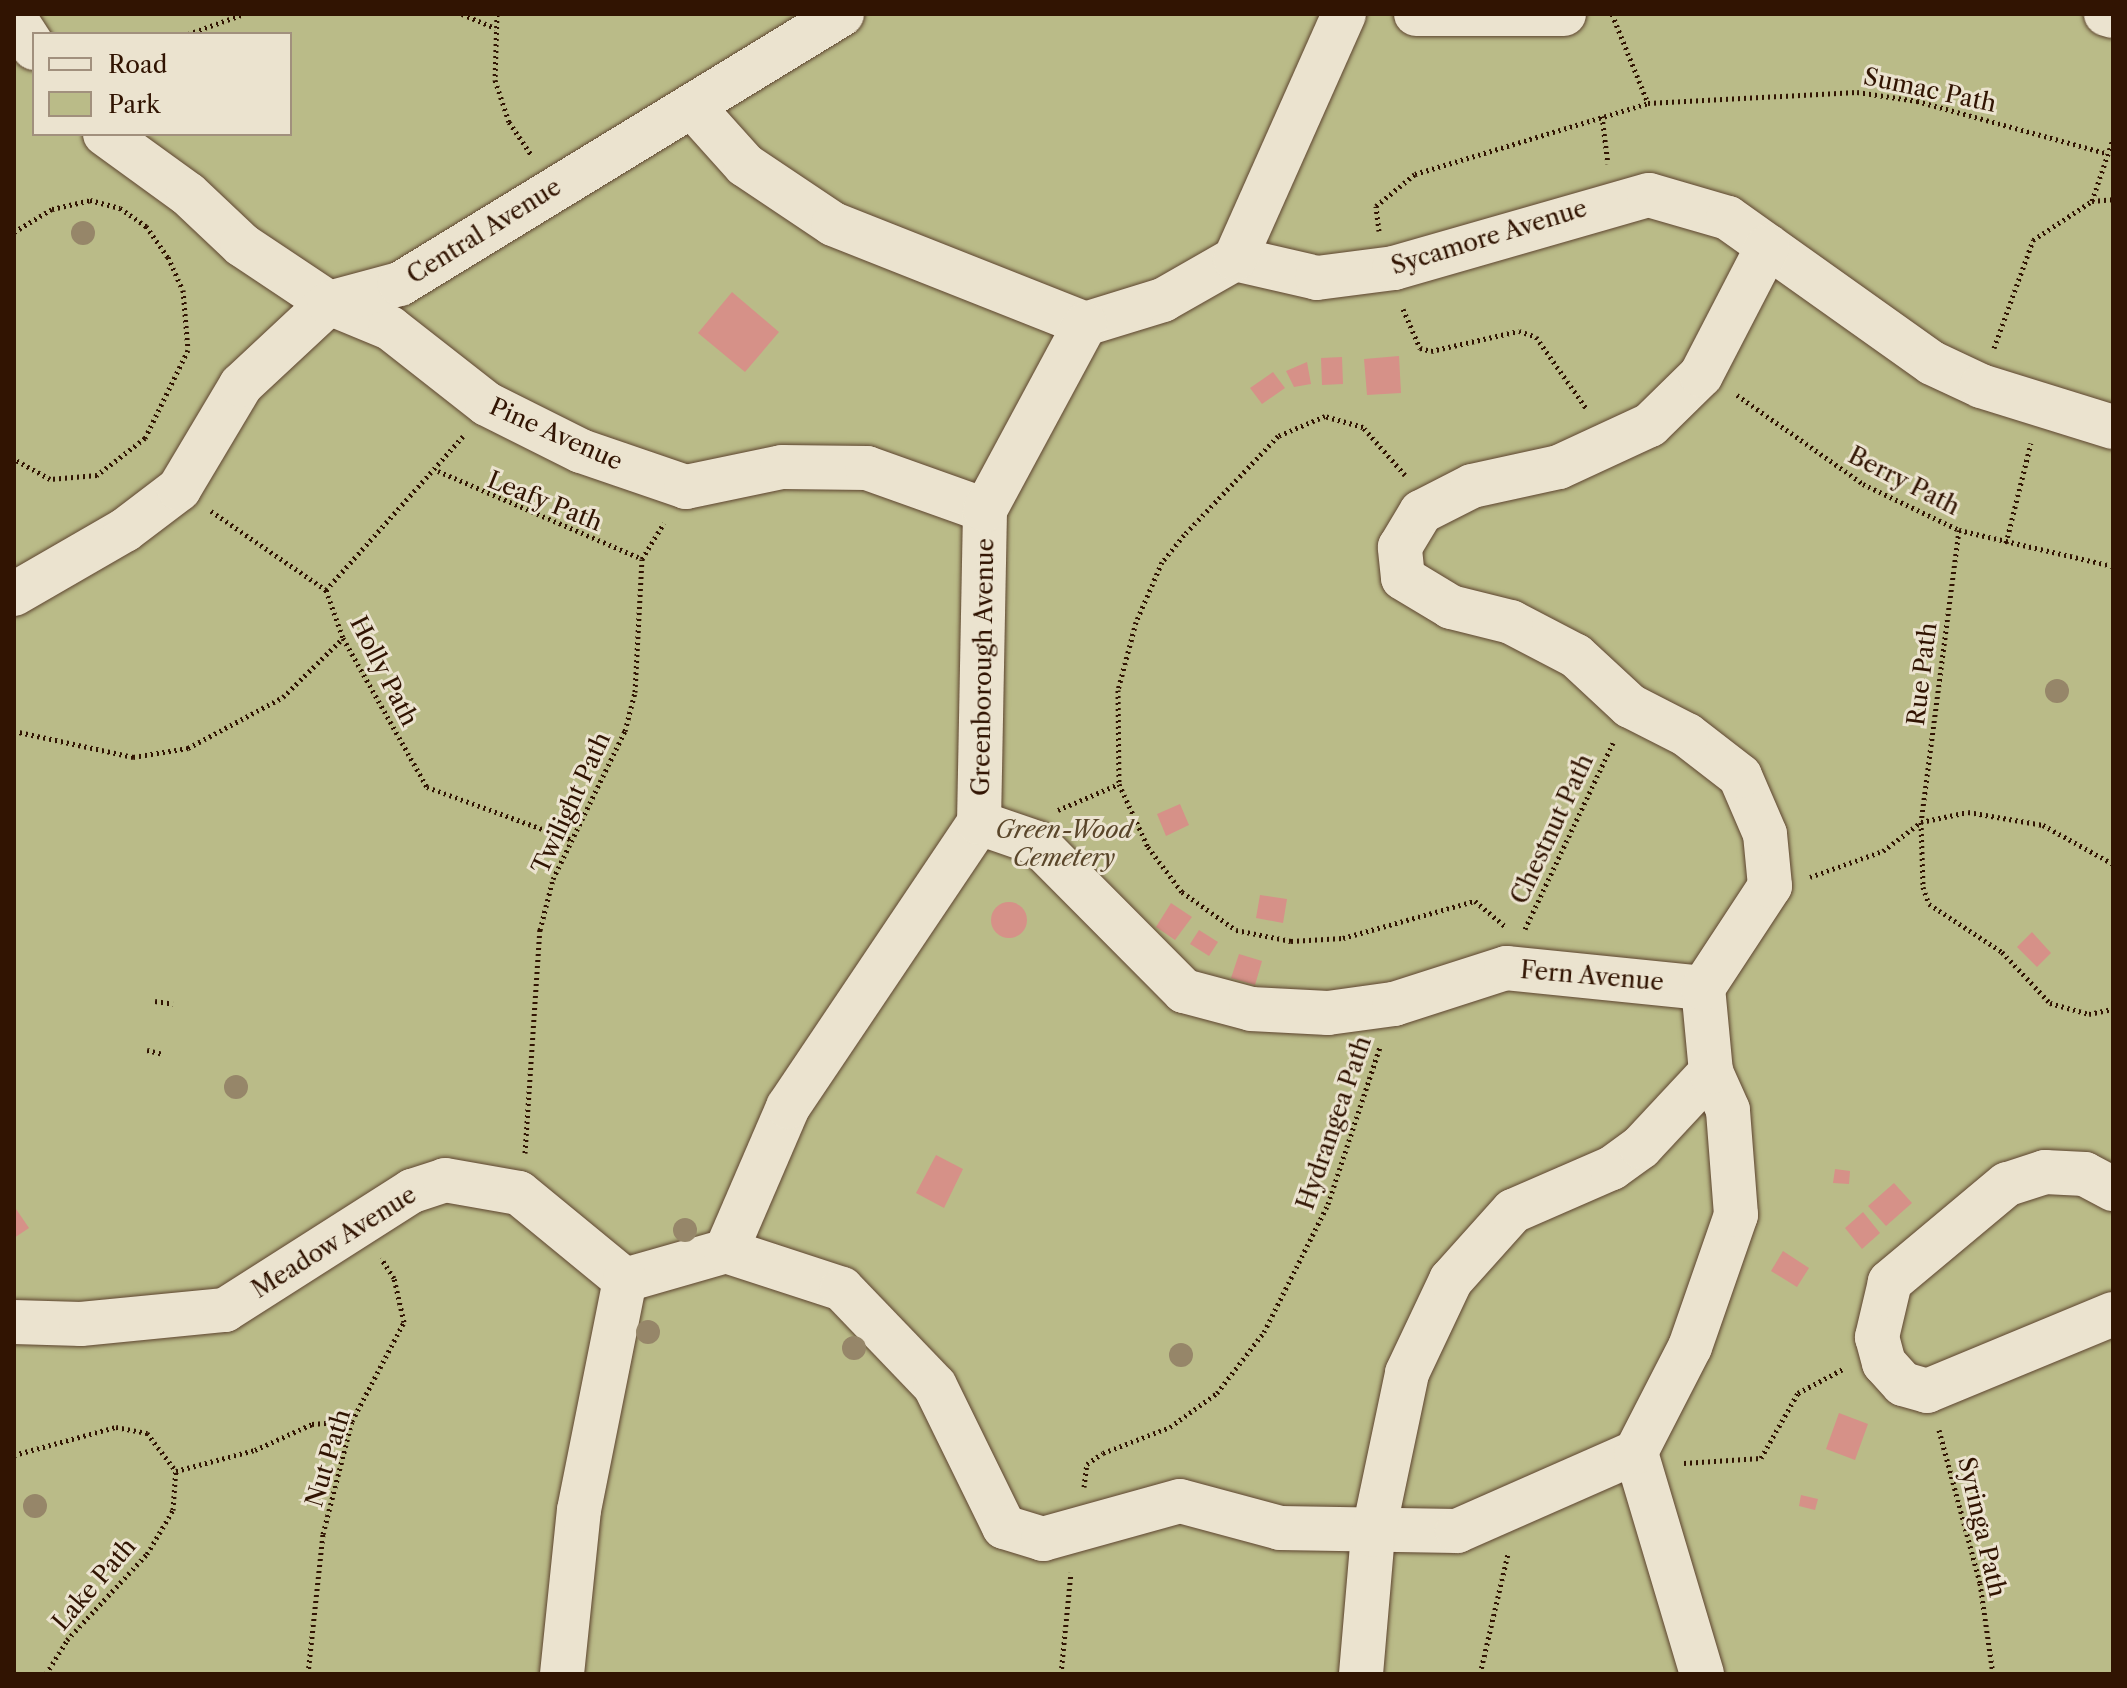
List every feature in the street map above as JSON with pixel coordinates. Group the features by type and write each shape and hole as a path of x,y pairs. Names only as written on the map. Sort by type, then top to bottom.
{"lane":[{"name":"Central Avenue","path":"14,594 179,489 241,385 329,303 400,284 553,187 842,14"},
{"path":"692,106 745,165 833,224 1085,324 1163,300 1235,259 1344,14"},
{"path":"1416,14 1564,14"},
{"path":"2106,14 2113,16"},
{"path":"14,17 32,45"},
{"name":"Pine Avenue","path":"108,136 188,194 242,245 329,303 390,328 487,404 581,451 686,487"},
{"name":"Sycamore Avenue","path":"1235,259 1317,278 1394,268 1612,201 1649,195 1728,218 1932,363 1981,386 2040,407 2113,427"},
{"path":"562,1674 579,1510 625,1280 726,1251 842,1289 935,1386 1004,1527 1043,1539 1180,1501 1280,1528 1373,1535 1457,1531 1636,1452 1690,1347 1736,1215 1728,1110 1711,1072 1703,988 1770,886 1765,834 1740,776 1687,735 1630,706 1576,656 1511,622 1451,607 1403,578 1411,529 1472,486 1559,467 1650,425 1701,375 1768,246"},
{"name":"Greenborough Avenue","path":"726,1251 788,1107 979,823 985,510 1085,324"},
{"path":"686,487 782,467 867,468 985,510"},
{"name":"Fern Avenue","path":"979,823 1037,843 1184,991 1251,1009 1328,1013 1394,1004 1506,968 1703,988"},
{"path":"1361,1674 1373,1535 1407,1373 1476,1244 1513,1211 1612,1168 1641,1147 1711,1072"},
{"path":"2113,1189 2072,1174 2007,1184 1890,1282 1877,1337 1882,1356 1903,1384 1927,1391 2113,1314"},
{"name":"Meadow Avenue","path":"14,1322 81,1324 225,1310 412,1191 445,1180 519,1193 625,1280"},
{"path":"1636,1452 1702,1674"}],"path":[{"path":"194,32 244,14"},
{"path":"462,14 495,28"},
{"path":"497,14 495,80 509,122 553,187"},
{"path":"1612,14 1648,103"},
{"name":"Sumac Path","path":"1394,268 1376,206 1390,188 1546,128 1648,103 1857,92 2106,153"},
{"path":"1602,116 1612,201"},
{"path":"2092,201 2113,139"},
{"path":"1981,386 2033,240 2092,201 2113,199"},
{"path":"14,232 52,209 90,200 120,208 146,226 168,257 183,290 188,350 145,438 97,475 50,479 14,459"},
{"path":"1394,268 1420,348 1519,331 1536,337 1567,373 1604,446"},
{"name":"Berry Path","path":"1701,375 1772,415 1863,484 1959,530 2113,566"},
{"path":"179,489 326,590 438,471 487,404"},
{"path":"2006,543 2040,407"},
{"name":"Chestnut Path","path":"1411,529 1384,446 1346,418 1325,416 1278,436 1162,562 1118,690 1119,784 1148,847 1182,892 1236,930 1291,941 1343,938 1475,901 1520,938 1630,706"},
{"name":"Leafy Path","path":"438,471 642,559"},
{"name":"Twilight Path","path":"519,1193 535,1073 540,930 570,839 625,731 635,692 642,559 686,487"},
{"name":"Rue Path","path":"1959,530 1921,822 1929,904 2002,952 2050,1003 2089,1014 2113,1009"},
{"name":"Holly Path","path":"326,590 343,638 427,787 570,839"},
{"path":"14,731 133,757 188,748 283,697 343,638"},
{"path":"1770,886 1883,851 1921,822 1968,812 2018,818 2065,834 2113,864"},
{"path":"155,1001 173,1004"},
{"name":"Hydrangea Path","path":"1077,1530 1087,1464 1196,1411 1264,1332 1328,1204 1394,1004"},
{"path":"147,1050 163,1054"},
{"name":"Nut Path","path":"308,1674 323,1534 352,1421 404,1322 394,1278 359,1225"},
{"path":"1636,1452 1697,1466 1761,1458 1798,1393 1882,1356"},
{"name":"Syringa Path","path":"1927,1391 1975,1558 1993,1674"},
{"path":"14,1455 116,1427 147,1433 176,1471 255,1450 312,1424 352,1421"},
{"name":"Lake Path","path":"46,1674 67,1640 147,1554 173,1510 176,1471"},
{"path":"1480,1674 1519,1506"},
{"path":"1061,1674 1077,1530"}],"green space":[{"name":"Green-Wood Cemetery","path":"14,14 2113,14 2113,1674 14,1674"}],"building":[{"path":"732,292 779,332 745,372 698,333"},
{"path":"1399,356 1401,393 1367,395 1364,359"},
{"path":"1342,357 1343,384 1322,385 1321,358"},
{"path":"1307,362 1311,384 1294,387 1286,371"},
{"path":"1273,372 1285,388 1262,404 1250,388"},
{"path":"1180,804 1189,825 1166,836 1157,814"},
{"path":"1260,895 1287,899 1283,923 1256,918"},
{"path":"1009,902 1022,907 1027,920 1022,933 1009,938 996,933 991,920 996,907"},
{"path":"1171,903 1192,917 1175,940 1156,927"},
{"path":"1199,930 1218,942 1209,956 1190,944"},
{"path":"2032,932 2051,953 2037,967 2017,947"},
{"path":"1239,954 1262,961 1255,985 1231,978"},
{"path":"936,1155 963,1169 944,1208 916,1193"},
{"path":"1835,1169 1850,1171 1849,1184 1833,1183"},
{"path":"1894,1183 1912,1203 1886,1226 1868,1206"},
{"path":"14,1206 29,1228 14,1238"},
{"path":"1863,1212 1880,1233 1862,1249 1845,1228"},
{"path":"1783,1251 1809,1268 1797,1287 1771,1271"},
{"path":"1839,1413 1868,1424 1855,1460 1826,1449"},
{"path":"1801,1495 1818,1499 1815,1510 1799,1506"}]}
